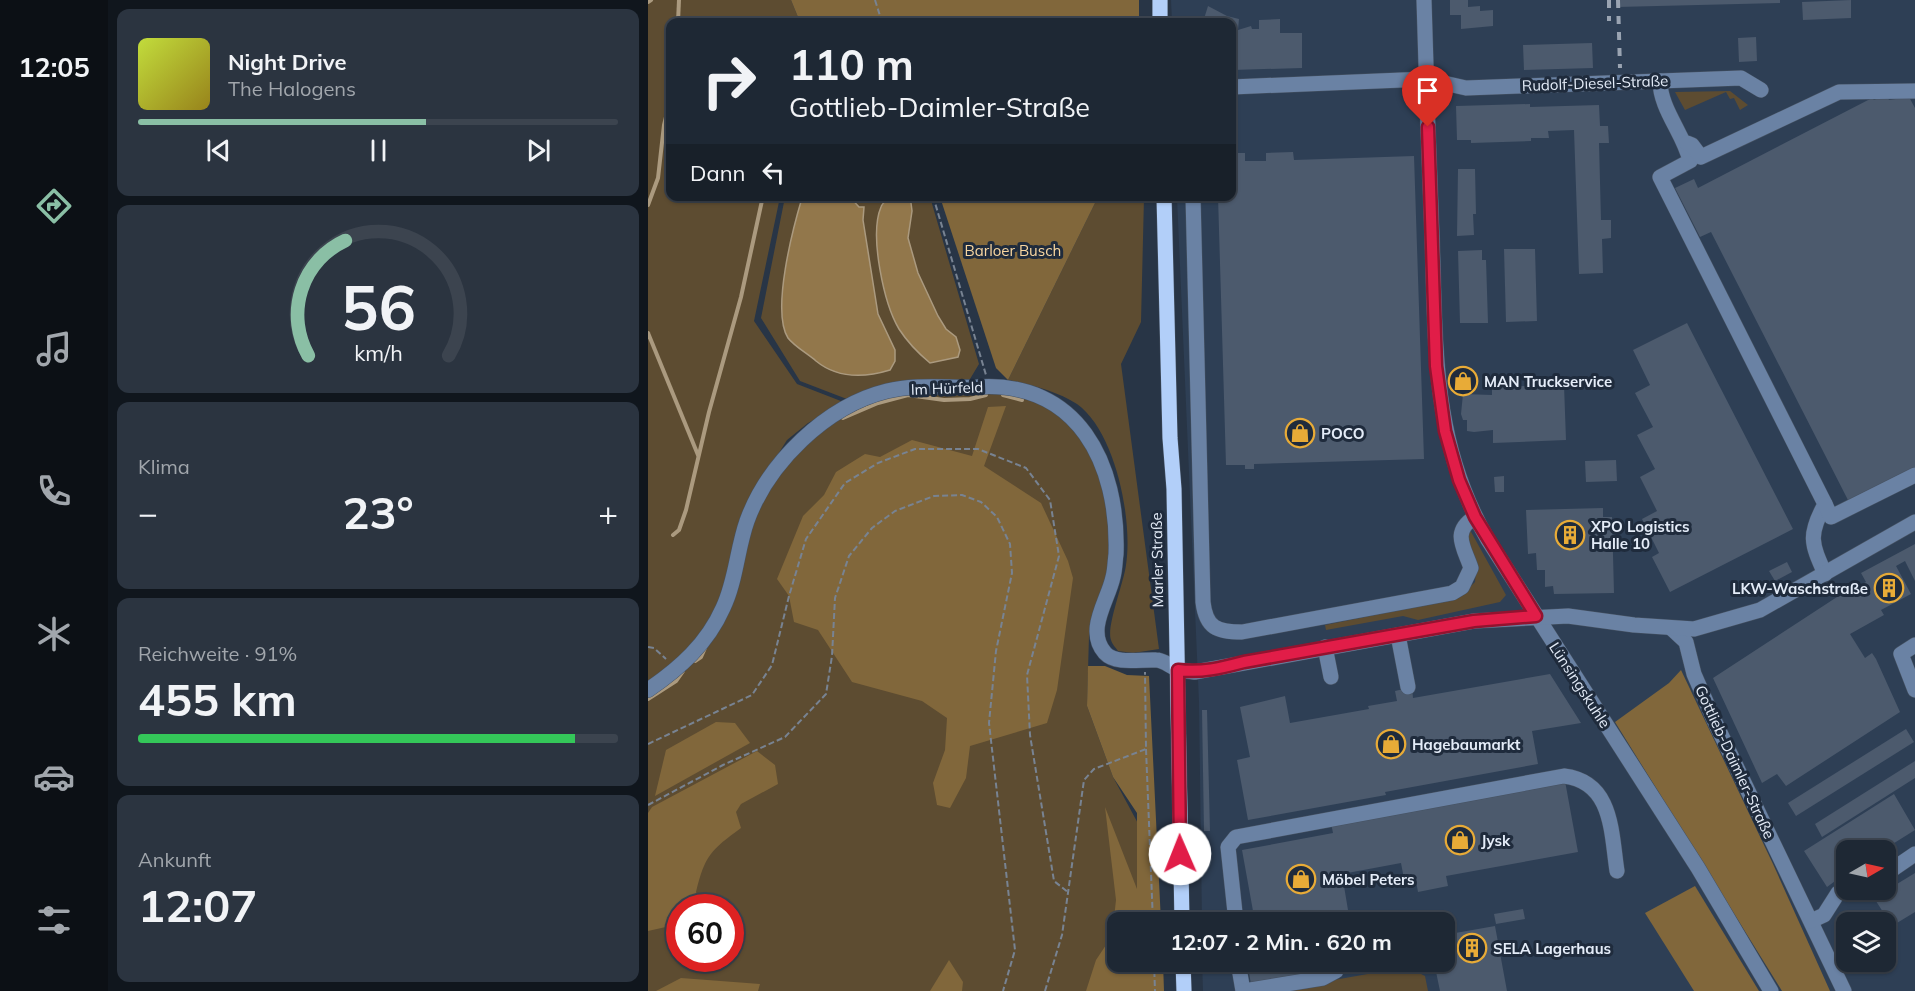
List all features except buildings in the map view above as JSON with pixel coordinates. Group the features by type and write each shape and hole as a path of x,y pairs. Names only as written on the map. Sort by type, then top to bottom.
{"main road":[{"path":"1160,0 1160,18"},
{"name":"Marler Straße","path":"1164,201 1178,670 1182,912"},
{"path":"1183,972 1184,991"}],"street":[{"name":"Lünsingskuhle","path":"1424,0 1438,391 1451,456 1475,517 1698,868 1771,991"},
{"name":"Rudolf-Diesel-Straße","path":"1236,87 1426,79 1466,88 1741,78 1761,90"},
{"path":"1660,81 1660,93 1684,142 1690,161 1660,177 1831,517 1915,475"},
{"path":"1684,142 1692,145 1701,157 1839,92 1915,90"},
{"path":"1193,201 1203,602 1204,615 1209,623 1228,632 1242,632 1452,593 1462,586 1471,568 1460,537 1465,524 1475,517"},
{"name":"Im Hürfeld","path":"648,690 687,662 708,635 724,607 746,522 757,498 798,442 837,413 887,391 926,387 990,386 1022,390 1050,401 1067,412 1083,428 1096,449 1105,472 1111,501 1116,554 1113,578 1097,625 1098,641 1106,655 1116,659 1160,659 1178,670"},
{"path":"1825,504 1812,536 1813,548 1826,574"},
{"path":"1178,670 1211,671 1325,647 1474,621 1536,616 1568,616 1694,629 1760,610 1915,522"},
{"name":"Gottlieb-Daimler-Straße","path":"1671,628 1686,642 1694,674 1714,720 1844,991"},
{"path":"1398,635 1408,687"},
{"path":"1915,645 1900,654 1915,690"},
{"path":"1325,647 1331,677"},
{"path":"1235,912 1228,847 1236,837 1564,776 1581,778 1597,791 1608,813 1617,871"},
{"path":"1896,867 1915,854"},
{"path":"1811,921 1824,915 1836,899"},
{"path":"1240,972 1244,991 1323,978 1334,972"}],"path":[{"path":"876,0 881,18"},
{"path":"934,201 990,386"},
{"path":"648,744 752,695 772,665 806,539 845,483 878,463 915,449 978,449 1026,468 1050,500 1059,556 1028,675 1030,723 1054,881 1069,893"},
{"path":"648,805 723,765 785,737 826,694 832,656 835,598 849,556 872,528 895,511 934,496 962,495 981,502 997,517 1010,543 1012,573 996,651 989,723 1015,950 1002,991"},
{"path":"648,647 654,648 676,670"},
{"path":"1144,660 1153,912"},
{"path":"1045,991 1062,935 1084,780 1094,769 1146,749"},
{"path":"1154,972 1155,991"}],"shaded area":[{"path":"648,0 791,0 798,18 666,18 666,201 779,201 754,321 797,384 846,403 808,423 787,440 768,470 714,614 697,641 679,661 648,682"},
{"path":"1171,0 1915,0 1915,991 1203,991 1202,972 1455,972 1455,912 1202,912 1199,702 1177,201 1236,201 1236,18 1172,18"},
{"path":"1730,91 1748,105 1740,110 1734,98 1730,99 1726,92 1685,110 1675,92"},
{"path":"784,201 931,201 979,364 970,379 913,382 852,401 800,381 761,318"},
{"path":"801,201 854,201 859,207 864,207 863,220 878,314 895,350 895,361 890,370 861,375 842,374 824,367 788,338 783,325 783,290"},
{"path":"885,201 909,201 911,203 908,238 918,273 938,316 946,329 956,337 960,350 958,357 930,363 906,339 893,318 877,251 878,219"},
{"path":"1096,201 1144,201 1141,322 1121,364 1159,649 1133,653 1118,651 1111,640 1111,625 1125,573 1128,547 1124,502 1119,479 1102,435 1091,417 1069,399 1044,389 1008,380"},
{"path":"996,390 1061,410 1098,460 1113,534 1103,596 1089,636 1087,706 1113,777 1141,829 1145,912 1107,912 1107,972 1129,972 1150,991 648,991 648,695 705,643 762,494 790,456 828,425 870,402 924,391 964,395"},
{"path":"1470,530 1506,595 1500,602 1418,620 1403,616 1326,630 1325,625 1459,598 1475,582 1476,568 1467,536"},
{"path":"1379,972 1417,972 1425,976 1428,991 1272,991"}],"green space":[{"path":"791,0 1139,0 1139,18 798,18"},
{"name":"Barloer Busch","path":"941,201 1096,201 1008,380 996,368"},
{"path":"1006,406 984,466 1041,503 1068,561 1073,578 1057,690 1047,723 970,746 966,778 950,808 937,805 933,783 945,750 947,718 922,701 852,682 818,630 794,622 789,596 777,579 803,516 824,495 836,472 865,454 880,457 912,440 972,456 988,407"},
{"path":"1088,666 1105,666 1127,675 1149,676 1161,912 1115,912 1116,900 1105,807 1137,889 1137,813 1113,777 1087,706"},
{"path":"1681,670 1830,991 1782,991 1615,722 1669,683"},
{"path":"716,722 735,723 750,743 655,796 666,750"},
{"path":"757,751 775,765 778,784 741,804 736,812 741,828 716,848 706,861 697,894 666,894 666,927 648,931 648,813 652,807"},
{"path":"1695,886 1759,991 1694,991 1645,913"},
{"path":"1107,944 1107,972 1163,972 1164,991 1086,991 1096,960"},
{"path":"949,960 963,982 962,991 930,991"},
{"path":"681,978 760,984 758,991 656,991"}],"waterway":[{"path":"678,18 679,0"},
{"path":"648,205 658,178 666,117"},
{"path":"673,535 679,530 686,510 709,412 741,297 762,201"},
{"path":"648,333 698,455"},
{"path":"843,418 878,403 908,395 944,400 970,399 986,395"},
{"path":"1003,395 1022,400"},
{"path":"695,661 701,657 705,648"},
{"path":"648,699 676,681 683,671"}],"railway":[{"path":"1609,0 1609,21"},
{"path":"1618,0 1620,68"}],"place":[{"name":"MAN Truckservice","path":"1463,381"},
{"name":"POCO","path":"1300,433"},
{"name":"XPO Logistics Halle 10","path":"1570,535"},
{"name":"LKW-Waschstraße","path":"1889,588"},
{"name":"Hagebaumarkt","path":"1391,744"},
{"name":"Jysk","path":"1460,840"},
{"name":"Möbel Peters","path":"1301,879"},
{"name":"SELA Lagerhaus","path":"1472,948"}],"route":[{"path":"1180,854 1178,670 1211,671 1244,662 1474,621 1536,616 1475,517 1459,480 1445,431 1436,366 1428,127"}]}
